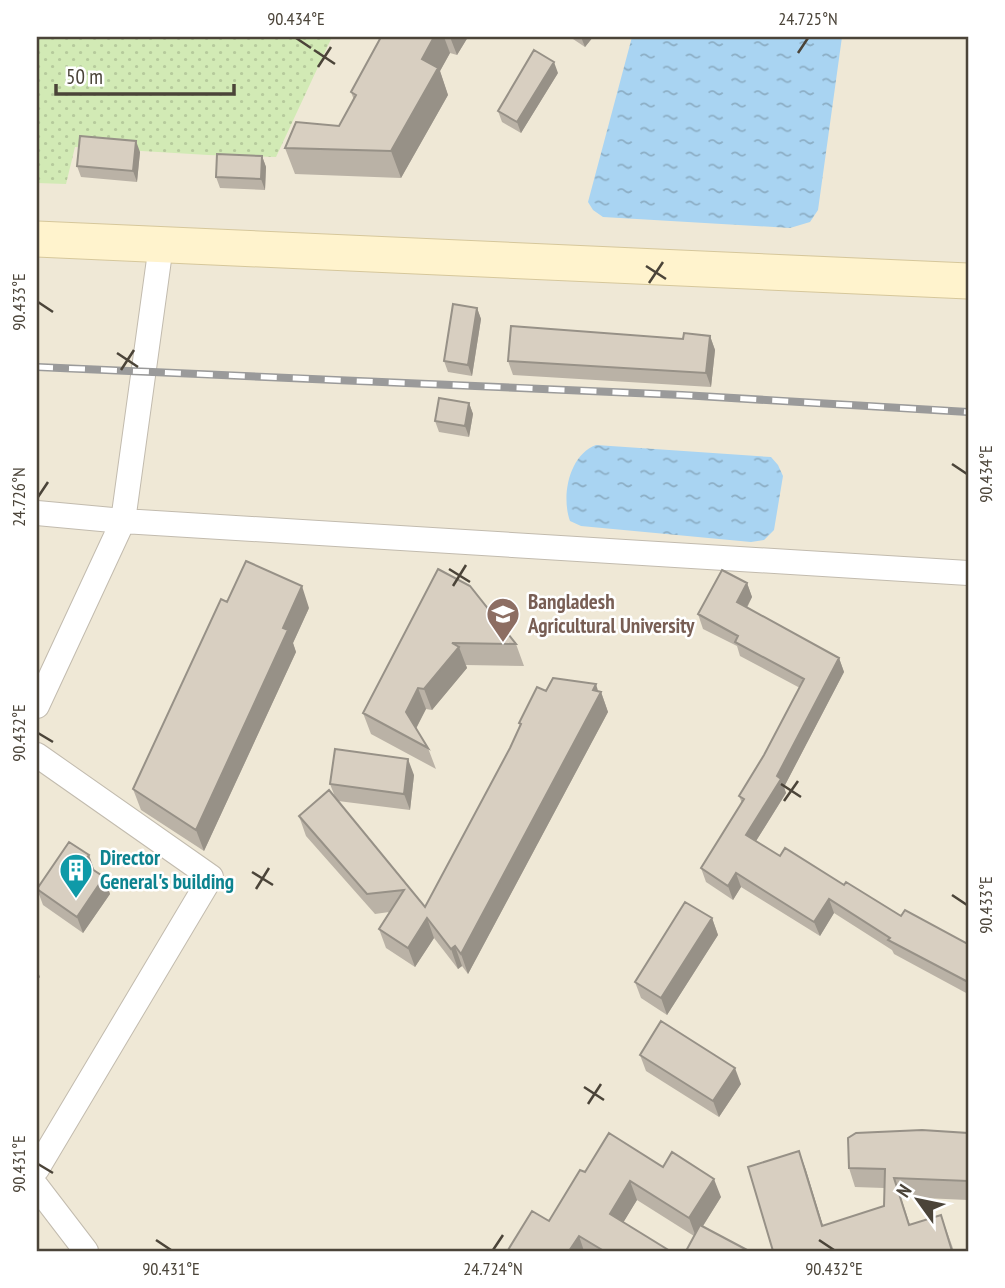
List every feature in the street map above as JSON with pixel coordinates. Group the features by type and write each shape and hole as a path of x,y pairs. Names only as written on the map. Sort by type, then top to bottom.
{"street":[{"path":"37,239 968,281"},
{"path":"37,706 123,521 161,245"},
{"path":"37,513 123,521 968,573"},
{"path":"37,755 211,877 37,1169"},
{"path":"37,1187 86,1251"}],"shaded area":[{"name":"Bangladesh Agricultural University","path":"37,37 968,37 968,1251 37,1251"}],"green space":[{"path":"37,37 332,37 276,157 75,147 66,184 37,183"}],"water":[{"path":"632,37 842,37 818,210 810,222 790,228 603,217 593,210 588,202"},
{"path":"596,445 771,457 783,476 774,530 764,540 751,542 581,526 570,521 566,500 570,477 579,458"}],"building":[{"path":"381,37 434,37 422,59 438,68 391,151 285,148 296,122 339,126 356,95 351,92"},
{"path":"534,50 554,62 517,122 498,111"},
{"path":"80,136 136,141 133,171 77,166"},
{"path":"217,154 262,156 261,179 216,177"},
{"path":"453,304 477,308 468,365 444,361"},
{"path":"511,326 683,339 684,333 710,336 706,373 508,361"},
{"path":"439,398 469,403 465,426 435,421"},
{"path":"246,561 302,586 283,628 288,630 196,830 133,789 221,599 227,602"},
{"path":"438,569 470,586 516,644 452,643 459,647 424,689 418,688 406,712 428,748 363,713"},
{"path":"722,570 747,583 737,602 839,658 777,776 781,779 746,835 780,856 785,848 901,916 905,910 968,944 968,982 888,940 890,938 829,899 814,922 736,873 728,886 701,868 744,799 739,796 804,679 735,642 738,636 698,614"},
{"path":"553,678 596,684 593,690 601,692 461,954 455,946 451,949 427,918 408,948 379,929 404,890 367,894 299,816 329,790 425,907 510,748 537,687 546,691"},
{"path":"335,749 408,759 404,794 330,784"},
{"name":"Director General's building","path":"69,842 89,855 83,863 104,877 77,917 37,889"},
{"path":"685,902 712,918 661,998 635,982"},
{"path":"661,1021 735,1068 713,1101 640,1055"},
{"path":"922,1130 968,1133 968,1181 894,1178 909,1225 941,1215 952,1251 773,1251 748,1167 799,1151 822,1226 884,1206 885,1169 849,1168 848,1138 856,1133"},
{"path":"609,1133 663,1167 672,1152 714,1179 689,1218 630,1181 610,1214 670,1251 604,1251 579,1236 569,1251 509,1251 532,1211 549,1221 580,1170 585,1172"},
{"path":"700,1225 749,1251 686,1251"}],"railway":[{"path":"37,367 682,395 968,412"}],"place":[{"name":"Bangladesh Agricultural University","path":"503,644"},
{"name":"Director General's building","path":"76,900"}]}
